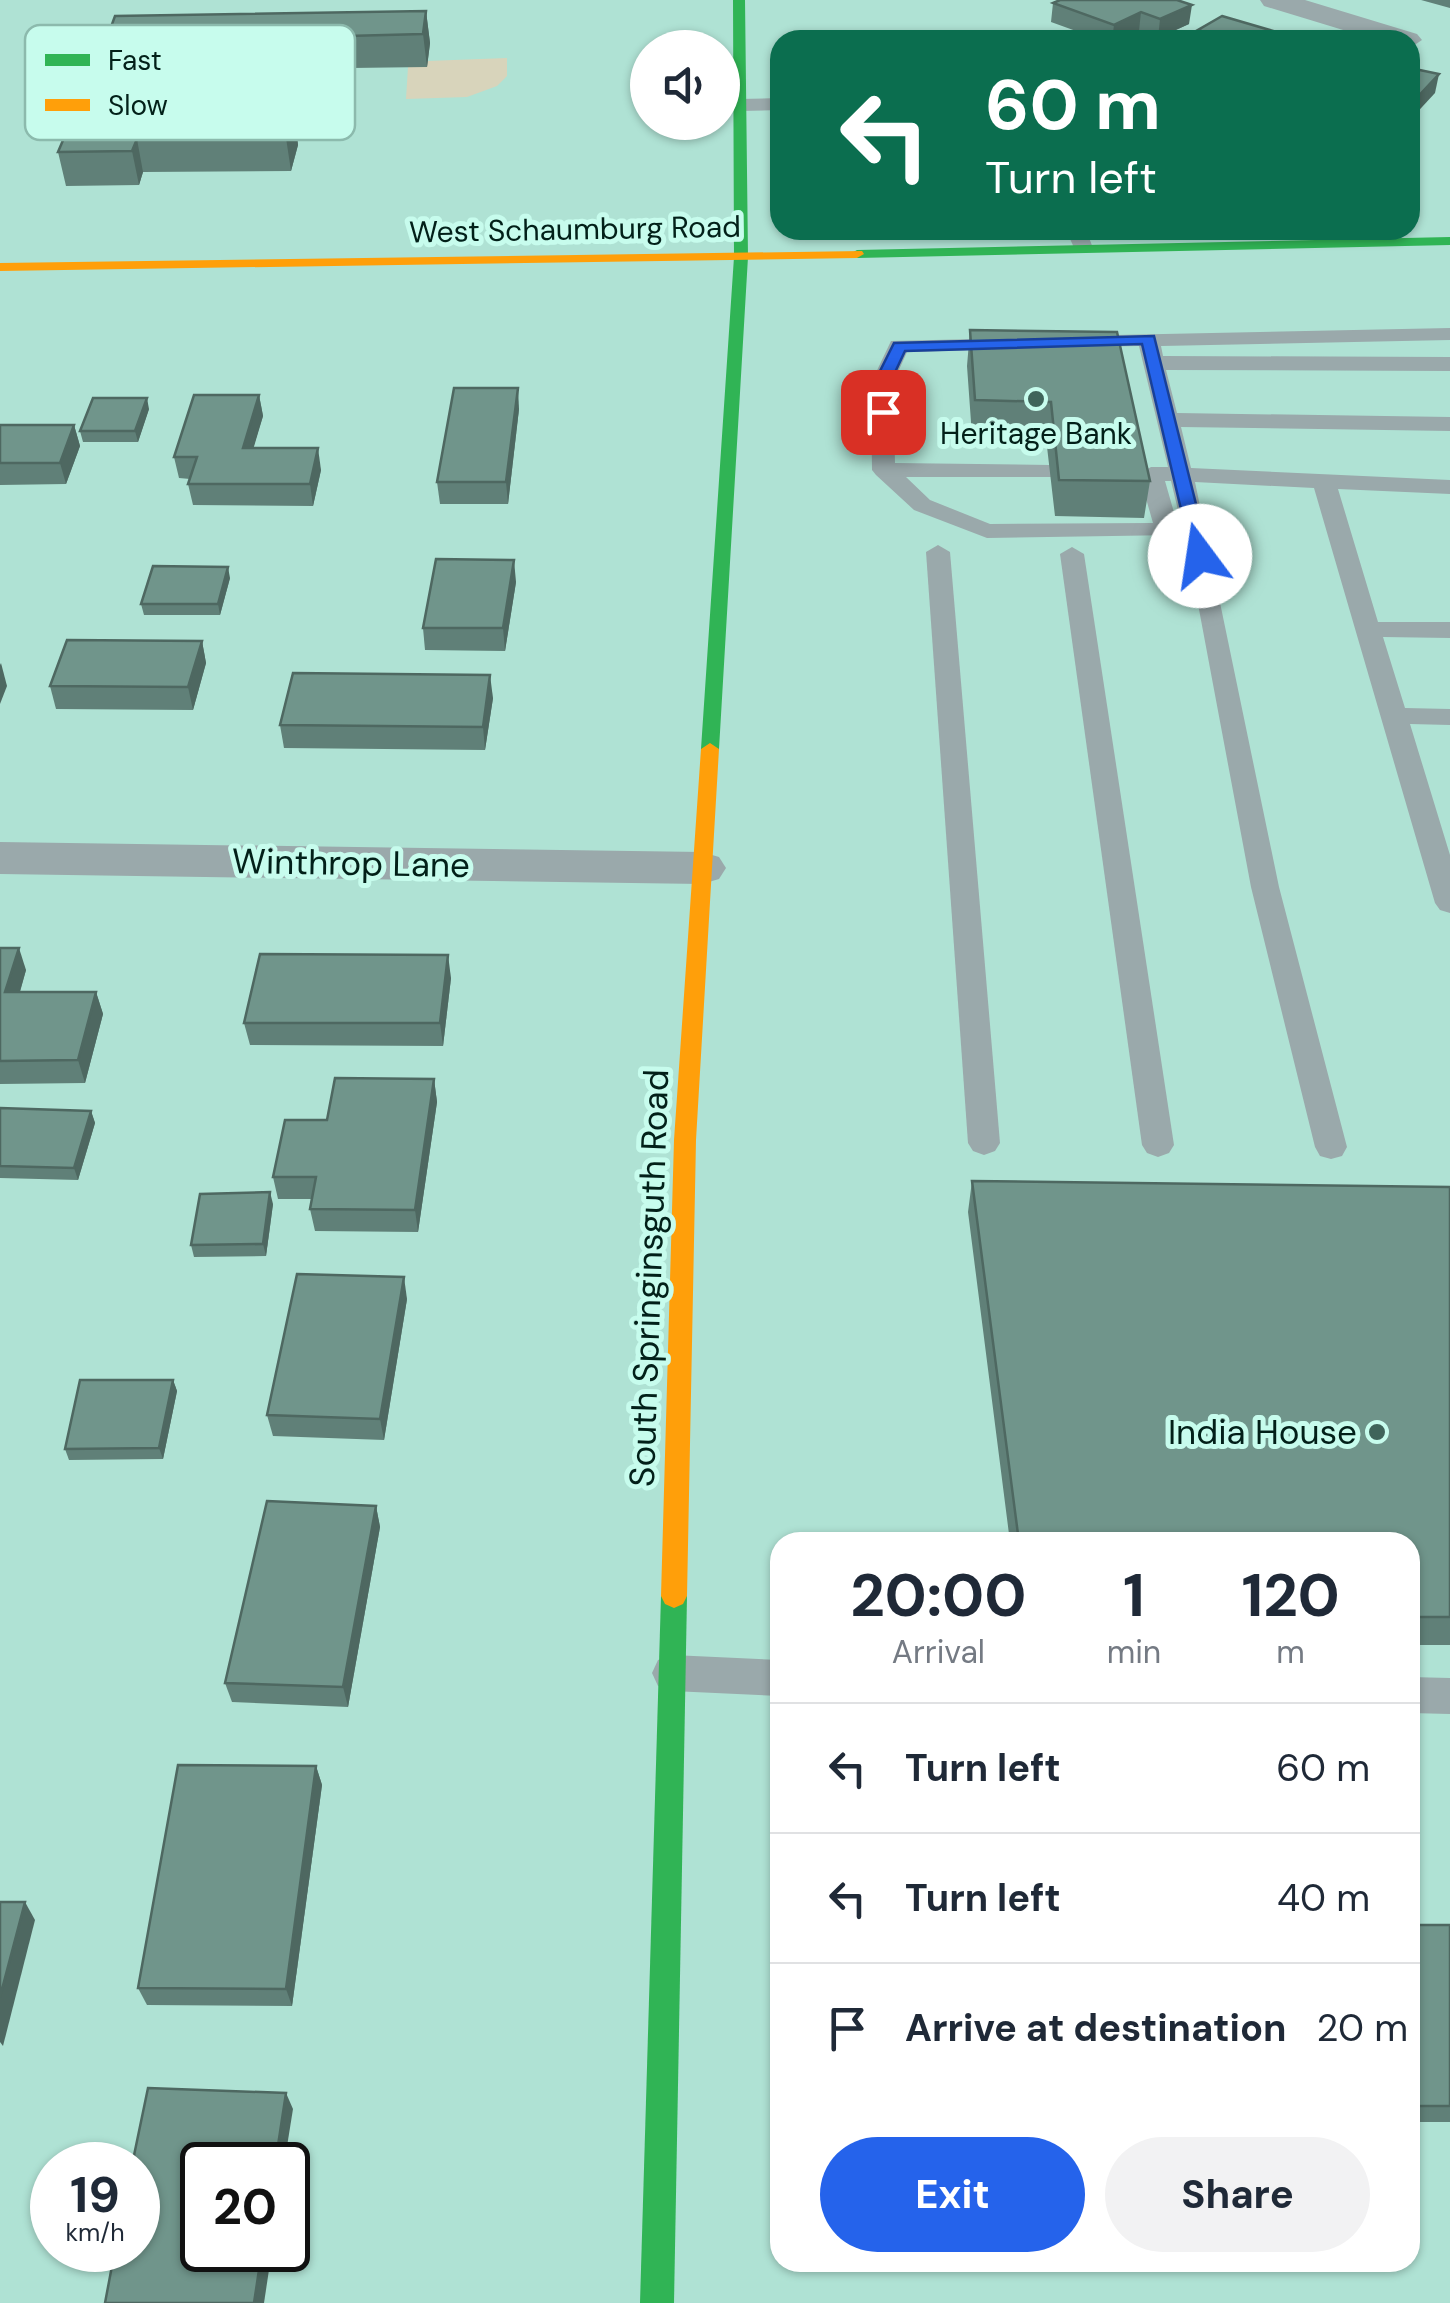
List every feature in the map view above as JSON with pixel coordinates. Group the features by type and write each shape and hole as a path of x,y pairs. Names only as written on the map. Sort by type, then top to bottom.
{"street":[{"name":"South Springinsguth Road","path":"739,0 739,30"},
{"path":"1274,0 1377,30"},
{"name":"South Springinsguth Road","path":"657,2303 685,1140 741,256 740,106"},
{"name":"West Schaumburg Road","path":"0,267 741,256 1059,240"},
{"name":"West Schaumburg Road","path":"1264,240 1450,241"},
{"name":"Winthrop Lane","path":"0,858 702,868"}],"lane":[{"path":"740,106 770,104"},
{"path":"1450,334 899,346 882,383 884,470 922,505 987,530 1168,530 1142,473 1450,487"},
{"path":"1148,339 1200,556 1265,886 1331,1147"},
{"path":"1154,363 1450,364"},
{"path":"1168,420 1450,424"},
{"path":"884,470 1050,472"},
{"path":"1324,482 1450,903"},
{"path":"938,552 984,1144"},
{"path":"1072,554 1158,1145"},
{"path":"1366,628 1450,630"},
{"path":"1392,716 1450,717"},
{"path":"1418,800 1450,801"},
{"path":"672,1673 770,1678"},
{"path":"1420,1696 1450,1696"}],"shaded area":[{"path":"507,58 507,76 497,86 467,97 406,99 408,67 426,67 427,61"}],"building":[{"path":"1177,0 1192,5 1160,19 1141,12 1114,25 1053,3"},
{"path":"426,11 423,34 355,36 355,25 112,25 115,16"},
{"path":"1222,16 1270,30 1198,30"},
{"path":"1420,70 1439,74 1420,94"},
{"path":"63,140 137,140 132,151 58,152"},
{"path":"970,330 1117,332 1150,481 1059,480 1051,402 975,400"},
{"path":"454,388 518,388 506,482 437,482"},
{"path":"194,395 259,395 243,448 318,448 310,484 188,484 197,457 174,457"},
{"path":"93,398 147,398 135,431 80,431"},
{"path":"0,425 74,425 60,463 0,463"},
{"path":"436,559 514,560 503,628 423,628"},
{"path":"153,566 228,567 218,604 141,604"},
{"path":"67,640 202,641 188,687 50,686"},
{"path":"293,673 490,675 483,727 280,725"},
{"path":"0,948 19,948 5,992 96,992 78,1060 0,1061"},
{"path":"260,954 448,955 440,1023 244,1023"},
{"path":"335,1078 434,1079 415,1210 310,1209 316,1177 273,1177 285,1120 327,1120"},
{"path":"0,1108 91,1111 74,1168 0,1166"},
{"path":"972,1181 1450,1187 1450,1617 1420,1617 1420,1532 1018,1532"},
{"path":"270,1192 263,1244 191,1245 200,1194"},
{"path":"297,1274 404,1277 380,1419 267,1415"},
{"path":"80,1380 173,1380 159,1448 65,1449"},
{"path":"267,1501 376,1506 343,1687 225,1683"},
{"path":"178,1765 316,1766 286,1989 138,1988"},
{"path":"0,1902 25,1902 0,1997"},
{"path":"1420,1925 1450,1925 1450,2106 1420,2106"},
{"path":"148,2088 286,2093 279,2142 180,2142 180,2272 259,2272 254,2303 105,2303 111,2272 160,2272 160,2142 137,2142"}],"traffic: fast":[{"path":"710,749 741,257 739,0"},
{"path":"857,254 1450,241"},
{"path":"657,2303 674,1596"}],"traffic: slow":[{"path":"0,267 857,254"},
{"path":"674,1596 685,1140 710,749"}],"place":[{"name":"Heritage Bank","path":"1036,399"},
{"name":"India House","path":"1377,1432"}],"route":[{"path":"883,412 882,383 899,346 1148,339 1200,556"}]}
